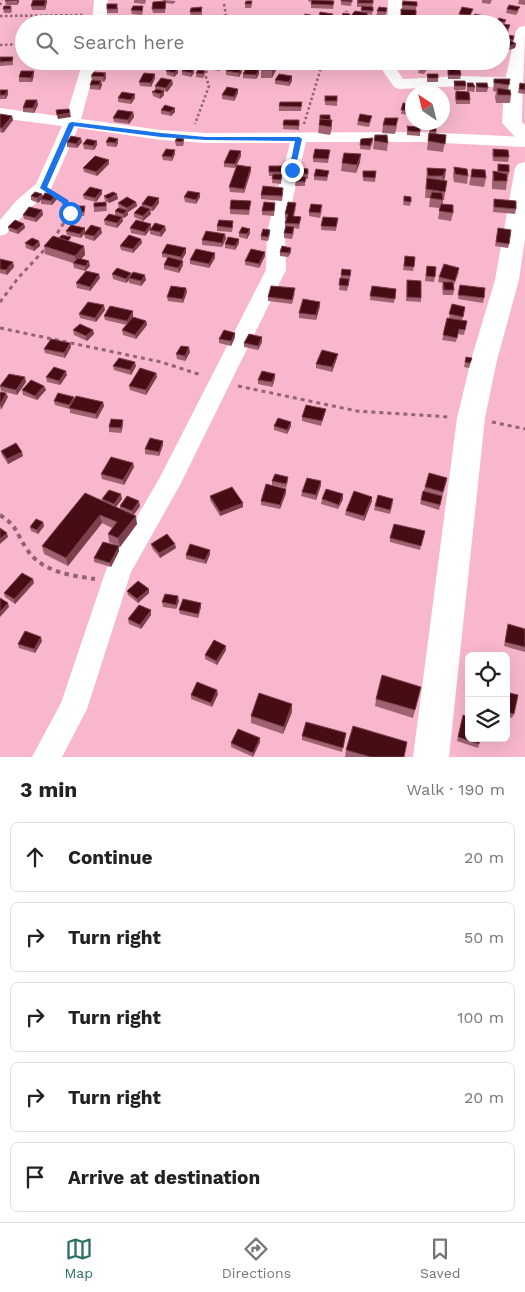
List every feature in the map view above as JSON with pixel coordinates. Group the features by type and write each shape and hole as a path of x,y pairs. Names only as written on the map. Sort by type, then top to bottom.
{"street":[{"path":"394,15 395,0"},
{"path":"525,31 514,83 512,123 525,136"},
{"path":"0,230 17,214 23,204 44,188 72,123 87,70"},
{"path":"390,70 399,84 463,81 514,83"},
{"path":"0,113 186,137 299,139 422,137 525,142"},
{"path":"46,757 73,709 119,570 168,484 276,270 276,232 299,139"},
{"path":"431,757 471,418 484,360 507,280 525,168"}],"path":[{"path":"0,5 2,0"},
{"path":"224,4 226,15"},
{"path":"344,15 347,11"},
{"path":"82,15 101,12"},
{"path":"0,16 15,16"},
{"path":"0,45 15,44"},
{"path":"186,137 200,116 201,104 208,92 210,81 203,70"},
{"path":"299,139 321,70"},
{"path":"0,302 18,277 54,238 70,213 65,202 44,188"},
{"path":"471,418 525,428"},
{"path":"0,515 13,524 27,550 46,568 69,576 115,583"}],"building":[{"path":"33,0 46,0 44,6 31,6"},
{"path":"312,0 334,1 333,5 311,4"},
{"path":"352,0 352,2 341,1"},
{"path":"358,0 373,0 373,3 358,3"},
{"path":"166,1 165,9 152,9 153,2"},
{"path":"246,1 252,1 251,4 245,4"},
{"path":"403,1 417,2 417,6 402,5"},
{"path":"107,4 117,4 117,9 107,9"},
{"path":"509,5 520,7 517,11 507,9"},
{"path":"4,6 11,6 10,9 3,9"},
{"path":"133,6 143,6 142,11 131,10"},
{"path":"362,6 373,7 373,11 361,10"},
{"path":"202,7 201,12 190,12 191,8"},
{"path":"379,7 387,8 386,12 377,11"},
{"path":"462,7 473,9 470,15 459,14"},
{"path":"401,9 416,10 416,15 401,15"},
{"path":"355,11 368,13 367,15 352,15"},
{"path":"320,12 333,14 332,15 319,15"},
{"path":"510,40 516,44 510,46"},
{"path":"0,57 13,57 12,61 0,62"},
{"path":"167,70 177,70 174,73"},
{"path":"183,70 193,70 191,73"},
{"path":"198,70 205,71 203,74 196,73"},
{"path":"227,70 241,70 239,73"},
{"path":"245,70 259,70 256,75 243,74"},
{"path":"448,70 460,70 461,75 448,75"},
{"path":"21,71 34,71 31,78 19,77"},
{"path":"94,72 106,73 103,77 91,76"},
{"path":"144,73 155,74 151,83 139,82"},
{"path":"279,74 292,76 289,82 275,80"},
{"path":"427,74 438,74 438,78 428,78"},
{"path":"161,78 172,80 166,88 155,86"},
{"path":"494,79 510,79 509,85 494,83"},
{"path":"92,80 101,81 99,85 90,85"},
{"path":"454,81 465,81 466,86 455,86"},
{"path":"467,83 473,83 475,87 468,87"},
{"path":"476,83 487,83 488,88 477,87"},
{"path":"520,83 525,84 525,90 519,89"},
{"path":"227,87 238,89 234,97 222,95"},
{"path":"497,88 510,90 511,95 498,95"},
{"path":"157,89 164,91 160,94 152,92"},
{"path":"0,90 8,90 5,95 0,95"},
{"path":"456,91 469,92 470,100 456,100"},
{"path":"122,92 135,94 131,100 118,98"},
{"path":"325,96 337,96 337,101 325,101"},
{"path":"26,100 37,100 33,108 23,108"},
{"path":"280,102 302,102 301,107 279,106"},
{"path":"403,103 405,103 405,110 401,110"},
{"path":"165,105 175,108 170,112 161,110"},
{"path":"69,109 70,113 57,115 56,110"},
{"path":"118,110 133,112 128,120 113,118"},
{"path":"0,114 12,116 2,128 0,128"},
{"path":"360,114 372,116 369,123 358,121"},
{"path":"320,115 330,115 330,120 320,119"},
{"path":"385,118 398,118 396,126 383,125"},
{"path":"320,119 332,120 331,127 319,125"},
{"path":"284,120 299,120 299,126 283,125"},
{"path":"420,130 420,132 408,131"},
{"path":"429,133 446,135 445,144 428,141"},
{"path":"375,135 387,135 388,143 374,141"},
{"path":"71,136 81,138 76,144 67,142"},
{"path":"109,137 118,139 115,143 106,142"},
{"path":"177,138 184,139 182,142 175,141"},
{"path":"373,138 370,146 360,145 361,139"},
{"path":"87,139 97,141 93,146 83,144"},
{"path":"166,149 175,150 172,157 162,156"},
{"path":"315,149 330,150 328,159 313,158"},
{"path":"493,149 508,150 509,157 494,157"},
{"path":"230,150 241,151 235,164 224,163"},
{"path":"344,153 361,154 357,165 342,163"},
{"path":"95,156 109,160 96,172 83,168"},
{"path":"498,164 509,165 509,172 498,171"},
{"path":"237,165 251,167 244,189 229,187"},
{"path":"269,166 283,166 283,172 269,172"},
{"path":"454,167 467,169 468,176 455,174"},
{"path":"297,168 308,169 308,174 296,174"},
{"path":"427,168 446,169 443,176 428,176"},
{"path":"316,169 329,171 327,177 314,176"},
{"path":"472,169 485,170 486,178 471,177"},
{"path":"363,171 376,171 375,178 363,177"},
{"path":"493,171 507,174 507,181 494,181"},
{"path":"273,174 282,174 281,180 272,179"},
{"path":"296,176 306,177 305,182 296,181"},
{"path":"427,178 447,181 445,192 426,189"},
{"path":"263,186 283,188 282,196 261,195"},
{"path":"90,187 102,190 95,198 83,195"},
{"path":"188,191 200,193 196,200 184,197"},
{"path":"35,192 42,194 37,198 31,196"},
{"path":"113,192 117,194 108,199 104,196"},
{"path":"432,192 442,193 443,200 430,198"},
{"path":"45,193 56,194 51,201 41,199"},
{"path":"148,196 159,198 152,207 142,204"},
{"path":"404,196 411,197 411,202 404,201"},
{"path":"127,197 136,202 127,208 118,203"},
{"path":"494,199 516,201 516,209 494,207"},
{"path":"231,200 251,201 249,210 230,209"},
{"path":"106,202 106,206 94,207 94,203"},
{"path":"264,202 275,203 274,211 262,211"},
{"path":"288,202 296,203 293,216 301,217 299,224 285,223 288,214 285,214"},
{"path":"311,204 322,205 320,213 309,212"},
{"path":"441,204 453,205 453,213 439,211"},
{"path":"74,206 85,206 84,212 73,212"},
{"path":"141,206 150,209 143,216 134,213"},
{"path":"29,207 42,210 35,218 23,215"},
{"path":"118,208 127,210 123,214 115,211"},
{"path":"109,214 122,217 117,223 104,220"},
{"path":"323,217 338,218 336,227 321,226"},
{"path":"15,220 24,224 17,230 8,227"},
{"path":"136,220 151,224 145,232 130,228"},
{"path":"219,220 233,221 232,228 217,226"},
{"path":"155,223 165,226 160,232 150,230"},
{"path":"71,225 85,228 80,234 66,231"},
{"path":"91,225 101,228 94,236 84,234"},
{"path":"286,226 294,227 292,234 284,233"},
{"path":"242,227 250,229 247,234 239,233"},
{"path":"498,228 511,230 509,244 496,242"},
{"path":"263,229 270,230 268,237 261,236"},
{"path":"206,231 225,234 222,243 202,240"},
{"path":"62,235 71,237 68,241 59,238"},
{"path":"129,235 141,239 133,249 120,246"},
{"path":"53,236 84,246 75,256 44,246"},
{"path":"228,237 239,239 235,246 225,244"},
{"path":"32,238 39,241 33,247 25,243"},
{"path":"167,244 186,248 181,257 162,253"},
{"path":"282,246 291,248 289,253 280,252"},
{"path":"196,249 215,253 209,264 190,260"},
{"path":"251,249 265,252 259,264 245,261"},
{"path":"405,256 415,257 414,267 404,266"},
{"path":"168,257 183,261 178,268 164,265"},
{"path":"78,258 89,261 85,266 73,263"},
{"path":"0,259 13,262 6,270 0,269"},
{"path":"444,264 459,268 455,281 439,277"},
{"path":"427,266 436,267 435,277 426,276"},
{"path":"117,268 131,273 126,279 112,274"},
{"path":"342,269 351,270 350,276 341,275"},
{"path":"86,271 99,274 90,287 76,283"},
{"path":"133,272 145,275 141,281 129,278"},
{"path":"340,278 349,279 348,286 339,285"},
{"path":"407,280 421,281 421,298 407,297"},
{"path":"443,282 453,282 454,290 444,290"},
{"path":"460,285 485,288 484,298 458,295"},
{"path":"171,286 186,288 183,299 167,297"},
{"path":"271,286 295,288 292,300 268,297"},
{"path":"372,286 396,289 395,299 370,296"},
{"path":"303,299 320,302 316,315 299,313"},
{"path":"88,302 104,305 95,318 79,314"},
{"path":"452,304 465,307 463,317 449,314"},
{"path":"110,306 133,311 127,321 104,316"},
{"path":"133,317 146,321 135,335 122,330"},
{"path":"447,318 467,321 465,330 459,329 457,338 443,335"},
{"path":"80,324 93,330 86,336 73,330"},
{"path":"224,330 235,333 231,341 219,339"},
{"path":"249,334 262,337 258,346 244,343"},
{"path":"51,339 70,343 64,353 44,349"},
{"path":"181,346 189,347 185,356 176,354"},
{"path":"322,350 338,354 332,367 316,364"},
{"path":"466,357 472,358 470,363 465,362"},
{"path":"119,358 135,362 130,370 113,366"},
{"path":"54,367 66,371 59,381 46,377"},
{"path":"140,368 156,373 146,390 129,386"},
{"path":"262,371 275,374 272,382 258,380"},
{"path":"9,374 25,377 16,390 0,386"},
{"path":"31,380 44,386 35,396 22,390"},
{"path":"0,392 6,393 0,405"},
{"path":"58,393 74,397 69,405 54,401"},
{"path":"76,396 103,402 96,414 69,408"},
{"path":"306,405 326,409 322,421 302,417"},
{"path":"278,418 291,422 287,430 274,426"},
{"path":"111,419 123,420 121,428 109,427"},
{"path":"150,438 163,441 159,452 145,449"},
{"path":"16,443 22,452 7,459 1,451"},
{"path":"111,457 133,463 123,480 101,474"},
{"path":"429,473 447,478 443,492 425,487"},
{"path":"275,474 288,477 286,484 272,481"},
{"path":"307,478 321,481 316,495 302,492"},
{"path":"266,484 286,489 280,505 261,501"},
{"path":"232,487 243,503 220,512 210,496"},
{"path":"326,489 343,494 339,505 322,499"},
{"path":"109,490 121,494 114,504 102,499"},
{"path":"354,491 372,497 364,516 346,511"},
{"path":"423,491 442,496 440,505 421,500"},
{"path":"85,493 136,516 118,538 108,534 117,522 100,515 66,558 42,546"},
{"path":"378,495 393,499 390,510 375,506"},
{"path":"127,496 139,501 132,511 120,506"},
{"path":"36,519 43,522 37,530 30,527"},
{"path":"394,524 425,531 421,546 390,538"},
{"path":"0,528 7,533 0,539"},
{"path":"167,534 175,544 159,553 151,544"},
{"path":"103,542 119,546 110,563 94,558"},
{"path":"190,544 210,550 205,560 186,555"},
{"path":"22,573 33,579 14,599 4,593"},
{"path":"138,581 149,589 137,599 127,591"},
{"path":"165,594 178,596 176,605 162,602"},
{"path":"0,598 8,603 0,612"},
{"path":"183,599 201,603 198,614 179,610"},
{"path":"139,605 151,610 140,625 128,619"},
{"path":"508,624 525,629 525,647 505,642"},
{"path":"25,631 41,637 34,649 18,644"},
{"path":"214,640 226,646 216,661 205,655"},
{"path":"382,675 421,687 415,710 376,699"},
{"path":"197,682 217,690 211,703 191,695"},
{"path":"259,693 292,704 284,727 251,716"},
{"path":"510,693 518,695 514,714 510,713"},
{"path":"463,715 465,716 465,739 458,737"},
{"path":"306,722 346,733 343,748 302,736"},
{"path":"353,726 407,742 404,757 371,757 346,750"},
{"path":"238,729 260,738 253,753 231,743"}],"route":[{"path":"70,213 65,202 44,188 72,123 161,135 206,138 299,139 292,170"}]}
